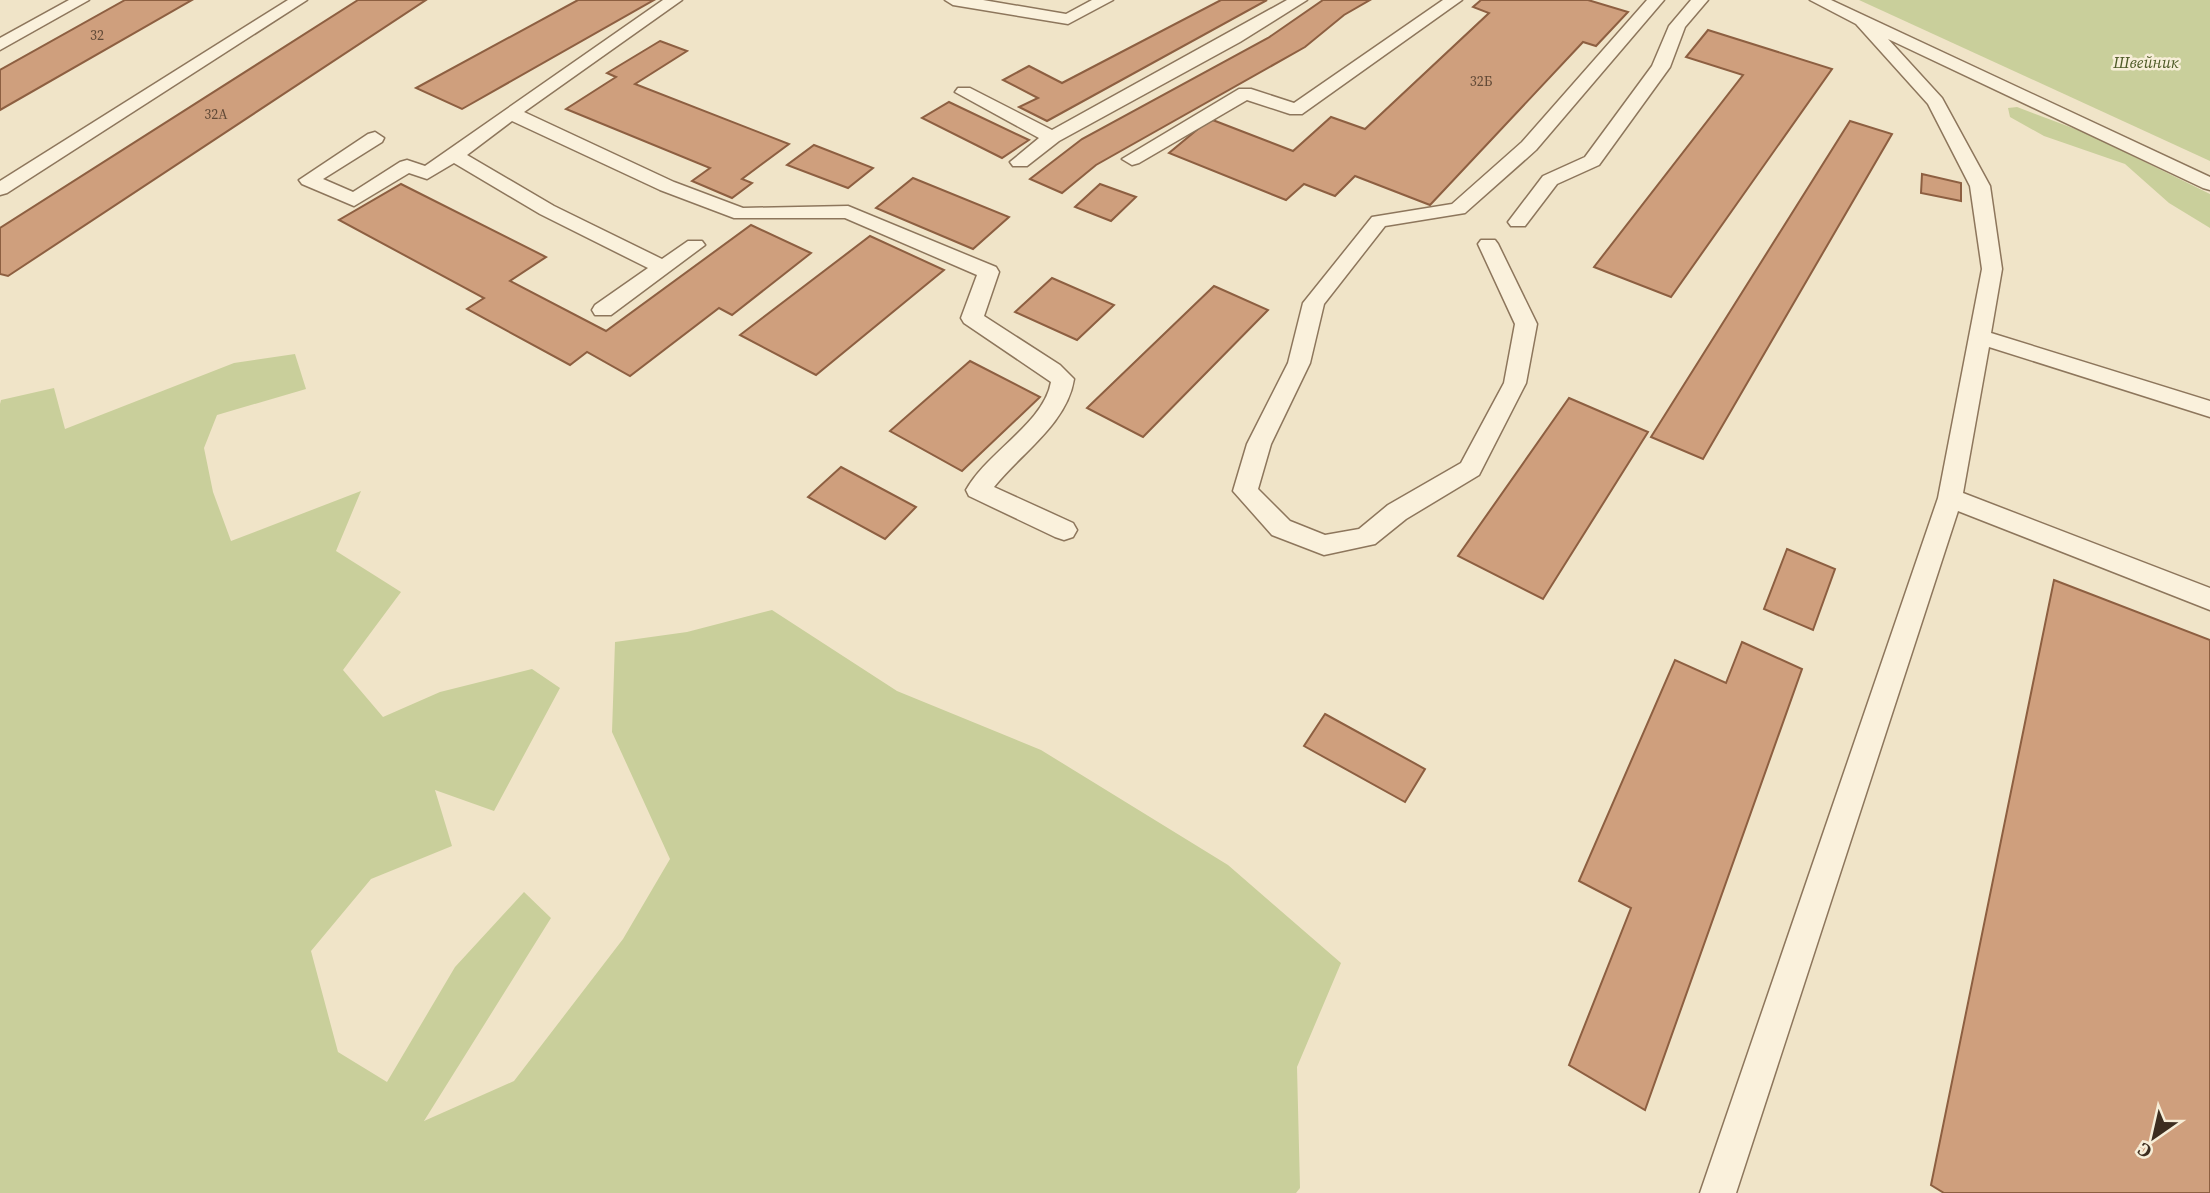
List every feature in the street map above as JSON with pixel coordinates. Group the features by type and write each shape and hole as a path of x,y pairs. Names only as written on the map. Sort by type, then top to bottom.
{"lane":[{"path":"0,45 81,0"},
{"path":"0,189 299,0"},
{"path":"375,138 309,180 354,200 407,166 427,173 674,0"},
{"path":"953,0 1068,19 1105,0"},
{"path":"1020,162 1052,137 1298,0"},
{"path":"1132,159 1245,93 1296,110 1454,0"},
{"path":"1488,244 1526,324 1515,383 1470,469 1397,512 1366,537 1324,545 1281,528 1245,491 1259,444 1299,363 1314,303 1379,221 1458,209 1529,146 1656,0"},
{"path":"1518,222 1550,180 1592,161 1661,67 1677,26 1700,0"},
{"path":"1818,0 2210,184"},
{"path":"1718,1193 1950,498 1992,269 1980,186 1936,102 1862,21"},
{"path":"964,92 1052,137"},
{"path":"511,113 667,186 741,215 848,212 989,272 972,318 1010,345 1043,363 1063,379 1062,392 1044,418 1003,459 978,490 1064,530"},
{"path":"454,155 547,210 662,267"},
{"path":"603,310 695,245"},
{"path":"1978,335 2210,409"},
{"path":"1950,498 2210,599"}],"green space":[{"name":"Швейник","path":"1859,0 2210,0 2210,161"},
{"path":"2017,107 2086,133 2210,194 2210,228 2169,203 2125,164 2044,136 2010,117 2008,108"},
{"path":"295,354 306,389 217,415 204,448 213,492 231,541 361,491 336,551 401,592 343,670 383,717 440,692 532,669 560,688 494,811 435,790 452,846 371,879 311,951 338,1052 387,1082 455,967 524,892 551,918 424,1121 514,1081 623,939 670,859 612,732 615,642 687,632 772,610 897,691 1041,750 1228,865 1341,963 1297,1067 1300,1188 1296,1193 0,1193 1,400 54,388 65,429 234,363"}],"building":[{"path":"125,0 192,0 0,110 0,70"},
{"path":"358,0 426,0 8,276 0,274 0,228"},
{"path":"578,0 654,0 462,109 416,88"},
{"path":"1221,0 1267,0 1047,121 1019,107 1038,98 1003,80 1029,66 1062,83"},
{"path":"1323,0 1370,0 1344,15 1305,47 1096,165 1062,193 1030,179 1082,139 1268,38"},
{"path":"1481,0 1588,0 1628,12 1596,46 1583,42 1430,205 1355,176 1335,196 1304,184 1286,200 1169,153 1210,119 1293,151 1331,117 1365,129 1489,13 1473,7"},
{"path":"1708,30 1832,69 1671,297 1594,267 1743,75 1686,57"},
{"path":"660,41 687,51 635,84 789,144 742,179 752,183 732,198 692,181 710,168 566,109 616,77 607,73"},
{"path":"949,102 1029,140 1002,158 922,118"},
{"path":"1850,121 1892,134 1703,459 1651,437"},
{"path":"814,145 873,168 848,188 787,165"},
{"path":"1922,174 1961,183 1961,201 1921,193"},
{"path":"913,178 1009,217 973,249 876,208"},
{"path":"401,184 546,257 510,281 606,331 751,225 811,253 732,315 719,308 630,376 587,352 570,365 467,309 484,298 339,220"},
{"path":"1100,184 1136,197 1111,221 1075,207"},
{"path":"870,236 944,270 816,375 740,335"},
{"path":"1052,278 1114,305 1077,340 1015,312"},
{"path":"1214,286 1268,310 1143,437 1087,408"},
{"path":"970,361 1040,397 962,471 890,431"},
{"path":"1569,398 1648,432 1543,599 1458,556"},
{"path":"841,467 916,507 885,539 808,497"},
{"path":"1787,549 1835,569 1813,630 1764,609"},
{"path":"2054,580 2210,640 2210,1193 1944,1193 1931,1185"},
{"path":"1742,642 1802,669 1645,1110 1569,1065 1631,908 1579,881 1675,660 1726,683"},
{"path":"1325,714 1425,769 1405,802 1304,746"}]}
